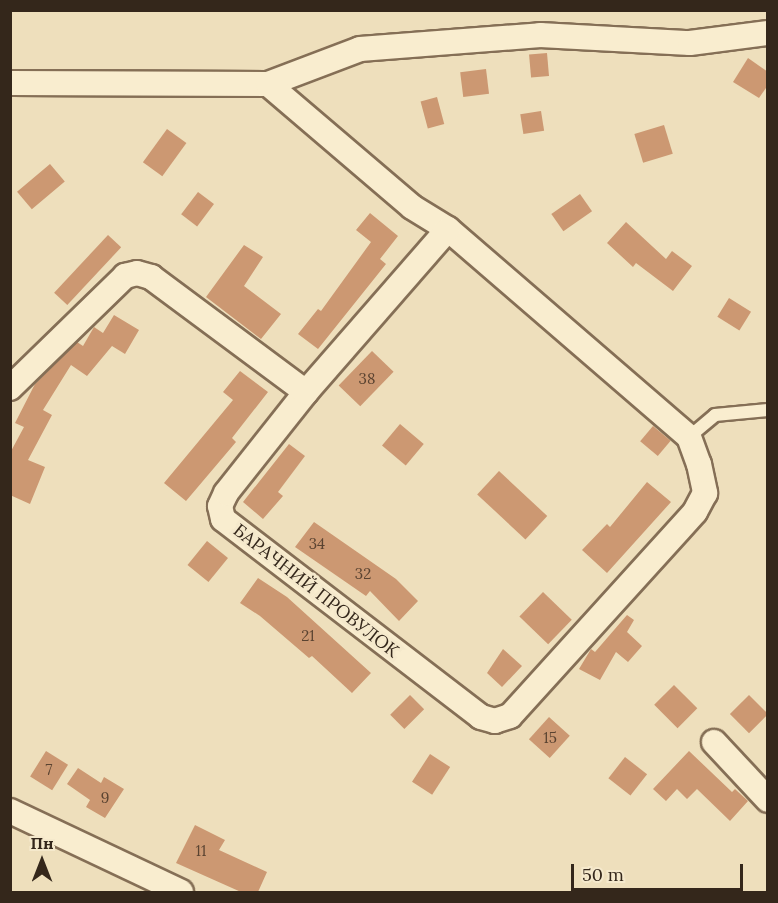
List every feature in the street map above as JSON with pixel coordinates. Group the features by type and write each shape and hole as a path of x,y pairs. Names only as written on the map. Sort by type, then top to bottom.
{"street":[{"path":"10,83 268,84 360,49 540,35 690,43 768,33"},
{"path":"268,84 412,207 448,229 690,437"},
{"name":"БАРАЧНИЙ ПРОВУЛОК","path":"448,229 306,392 226,493 220,506 224,519 481,717 495,721 510,716 695,512 705,493 690,437"},
{"path":"10,388 124,276 137,273 151,277 306,392"},
{"path":"714,742 768,800"},
{"path":"10,811 181,892"}],"lane":[{"path":"690,437 716,415 768,410"}],"building":[{"path":"547,53 549,76 531,77 529,55"},
{"path":"748,58 768,72 768,85 759,98 733,82"},
{"path":"486,69 489,94 463,97 460,72"},
{"path":"437,97 444,124 428,128 421,101"},
{"path":"541,111 544,131 523,134 520,114"},
{"path":"664,125 673,154 643,163 634,134"},
{"path":"167,129 186,143 162,176 143,162"},
{"path":"50,164 65,182 32,209 17,192"},
{"path":"198,192 214,204 197,226 181,214"},
{"path":"580,194 592,211 563,231 551,214"},
{"path":"370,213 398,236 380,259 386,264 318,349 298,334 318,309 321,311 371,242 356,230"},
{"path":"626,222 666,259 672,251 692,266 673,291 636,263 633,267 607,243"},
{"path":"108,235 121,247 67,305 54,293"},
{"path":"244,245 263,257 244,286 281,314 261,339 206,297"},
{"path":"729,298 751,312 739,330 717,317"},
{"path":"114,315 139,330 125,354 112,346 87,376 71,365 43,410 52,415 28,460 45,467 30,504 10,495 10,453 24,427 15,423 35,384 77,342 83,346 94,327 103,333"},
{"path":"372,351 394,372 360,406 339,386"},
{"path":"240,371 268,392 232,438 236,442 186,501 164,483 233,400 223,392"},
{"path":"400,424 424,444 406,465 382,445"},
{"path":"653,426 671,441 658,456 640,441"},
{"path":"289,444 305,456 278,492 283,496 263,519 243,502"},
{"path":"499,471 547,516 525,539 477,494"},
{"path":"647,482 671,502 607,573 582,550 607,524 610,527"},
{"path":"314,522 396,579 418,601 399,621 370,591 366,596 295,547"},
{"path":"207,541 228,558 208,582 187,565"},
{"path":"258,578 287,597 371,673 352,693 312,656 309,658 260,616 240,603"},
{"path":"543,592 572,620 548,644 519,616"},
{"path":"627,615 634,620 627,632 642,646 628,662 616,652 600,680 579,669 591,649 595,652"},
{"path":"503,649 522,666 502,687 487,673"},
{"path":"674,685 697,708 678,728 654,705"},
{"path":"410,695 424,709 404,729 390,715"},
{"path":"749,695 768,714 749,733 730,714"},
{"path":"549,717 570,736 550,758 529,739"},
{"path":"46,751 68,765 52,790 30,776"},
{"path":"689,751 732,792 735,789 748,801 730,821 697,789 687,799 677,789 666,801 653,789"},
{"path":"430,754 450,767 432,795 412,782"},
{"path":"625,757 647,774 630,796 608,778"},
{"path":"78,768 101,783 104,777 124,789 105,818 86,807 90,800 67,784"},
{"path":"195,825 225,840 219,850 267,872 258,892 241,892 176,863"}]}
